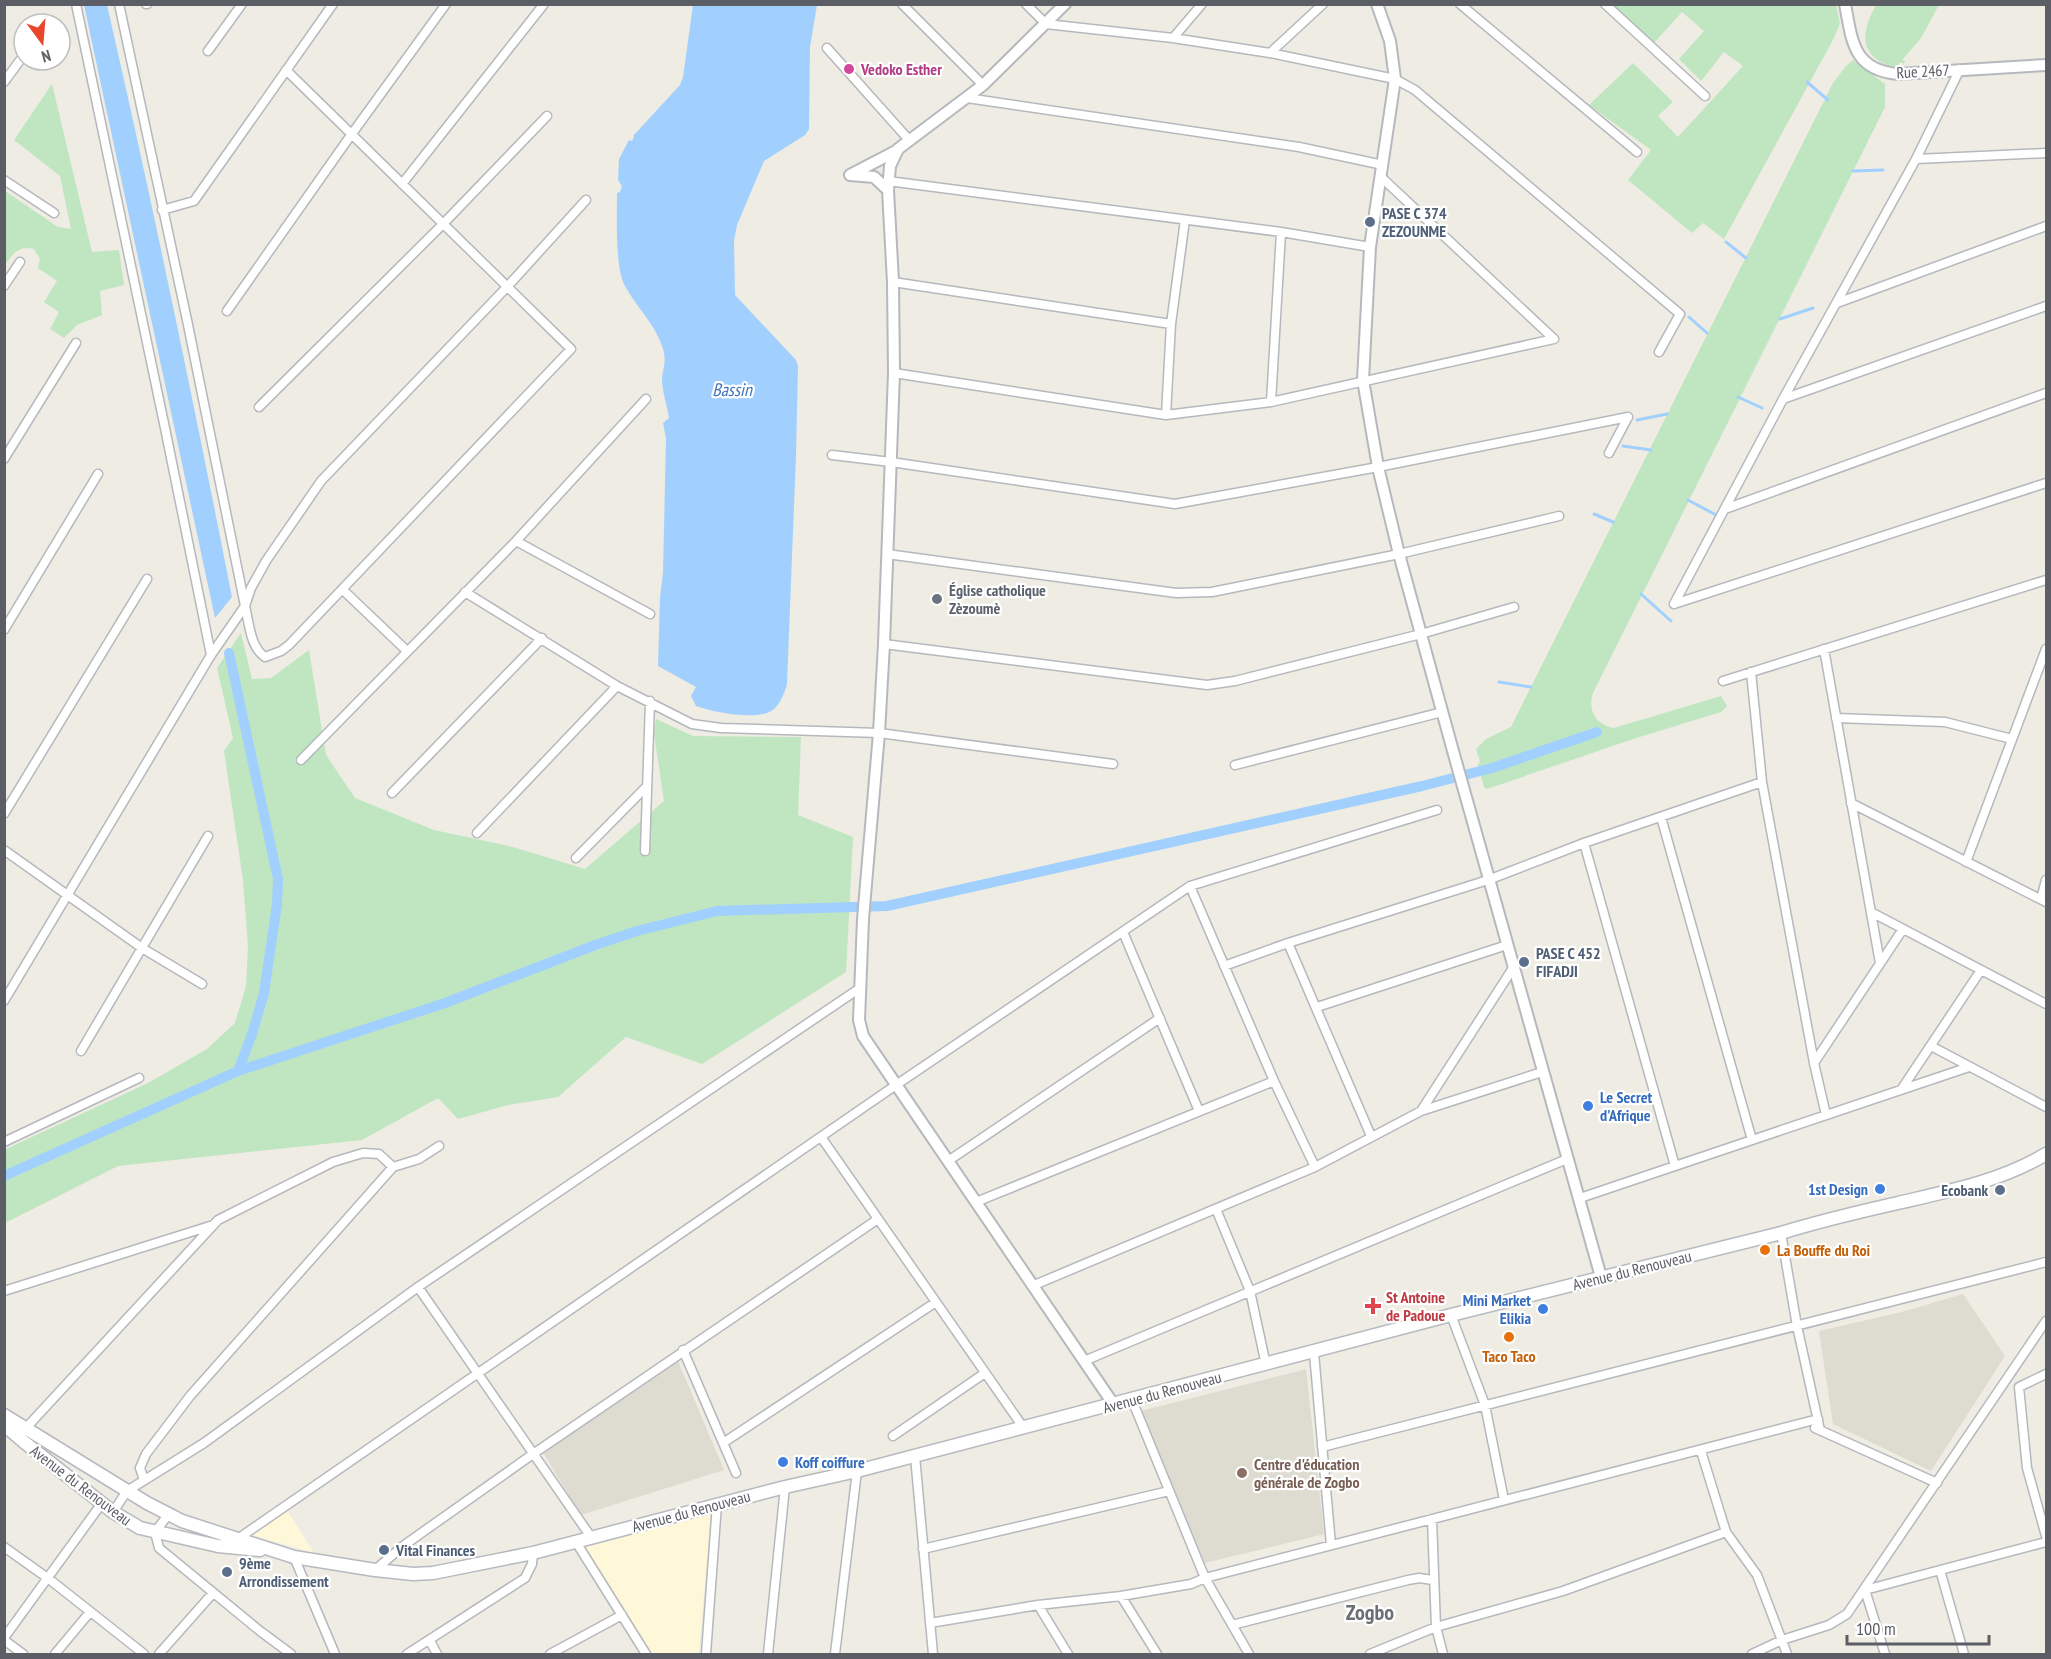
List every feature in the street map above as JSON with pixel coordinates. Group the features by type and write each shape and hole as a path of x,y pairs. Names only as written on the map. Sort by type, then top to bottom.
{"main road":[{"name":"Avenue du Renouveau","path":"4,1425 113,1512 140,1528 218,1546 269,1551 375,1570 414,1574 433,1573 533,1553 717,1504 857,1471 1114,1405 1451,1315 1781,1233 1830,1218 1964,1188 2011,1172 2046,1154"},
{"name":"Avenue du Renouveau","path":"4,1415 168,1515 239,1538 269,1551"}],"street":[{"path":"76,4 211,655"},
{"path":"119,4 187,320 245,606 258,652 265,657 272,656 289,645 571,349 286,70"},
{"path":"208,51 242,4"},
{"path":"162,210 194,201 333,4"},
{"path":"227,310 446,4"},
{"path":"402,184 544,4"},
{"path":"902,4 983,85"},
{"path":"1026,4 1046,24 1270,53 1395,79 1415,90 1680,314 1659,352"},
{"path":"1065,4 967,98 898,149 850,175 874,177 888,186 1281,232 1370,247"},
{"path":"1173,39 1202,4"},
{"path":"1270,53 1323,4"},
{"path":"1377,4 1390,41 1395,79 1370,247 1363,380 1378,467 1399,554 1488,880 1601,1277"},
{"path":"1460,4 1637,153"},
{"path":"1605,4 1706,96"},
{"name":"Rue 2467","path":"1845,4 1852,43 1856,52 1875,68 1885,73 2046,66"},
{"path":"827,48 910,141"},
{"path":"1960,69 1916,159 1783,399 1674,604 2046,483"},
{"path":"967,98 1299,147 1383,165"},
{"path":"259,407 443,224 547,116"},
{"path":"898,149 890,166 888,186 893,282 894,373 891,462 879,733 863,919 859,1020 863,1036 1114,1405"},
{"path":"1916,159 2046,153"},
{"path":"894,373 1166,415 1271,402 1554,339 1380,177"},
{"path":"4,180 54,213"},
{"path":"4,1001 211,655 245,606 251,588 266,561 321,481 507,287 586,200"},
{"path":"1166,415 1172,324 1185,220"},
{"path":"1837,303 2046,226"},
{"path":"1271,402 1281,232"},
{"path":"4,286 20,262"},
{"path":"893,282 1172,324"},
{"path":"1783,399 2046,306"},
{"path":"4,459 76,343"},
{"path":"1725,509 2046,393"},
{"path":"301,760 516,541 646,399"},
{"path":"832,455 1175,504 1378,467 1628,417 1609,453"},
{"path":"4,630 98,474"},
{"path":"887,554 1176,593 1212,592 1399,554 1558,516"},
{"path":"516,541 650,614"},
{"path":"4,814 147,579"},
{"path":"1723,681 2046,580"},
{"path":"343,590 407,651"},
{"path":"465,592 617,686 692,724 721,728 879,733 1113,764"},
{"path":"884,644 1207,685 1234,681 1421,634 1514,607"},
{"path":"392,793 542,638"},
{"path":"1966,862 2046,649"},
{"path":"1824,650 1880,963"},
{"path":"1750,672 1762,782 1814,1063 1826,1115"},
{"path":"477,833 617,686"},
{"path":"645,851 650,701"},
{"path":"1235,765 1442,712"},
{"path":"1836,718 1945,722 2012,739"},
{"path":"1224,966 1288,943 1488,880 1584,843 1762,782"},
{"path":"576,858 647,786"},
{"path":"1851,803 2044,901 2046,880"},
{"path":"239,1538 896,1085 1190,886 1437,810"},
{"path":"1661,817 1752,1140"},
{"path":"81,1051 208,836"},
{"path":"1584,843 1675,1166"},
{"path":"4,850 142,948 202,984"},
{"path":"1190,886 1274,1081 1315,1167"},
{"path":"1871,912 2046,1004"},
{"path":"1814,1063 1903,929"},
{"path":"1123,932 1199,1112"},
{"path":"1288,943 1371,1136"},
{"path":"1317,1007 1507,945"},
{"path":"1421,1111 1514,968"},
{"path":"1900,1090 1981,970"},
{"path":"113,1512 127,1491 204,1443 418,1287 860,988"},
{"path":"948,1161 1160,1018"},
{"path":"1931,1046 2046,1107"},
{"path":"1580,1198 1969,1067"},
{"path":"1032,1286 1315,1167 1421,1111 1542,1072"},
{"path":"4,1142 139,1078"},
{"path":"976,1202 1274,1081"},
{"path":"821,1137 1023,1427"},
{"path":"144,1480 140,1468 146,1454 190,1396 393,1167 419,1159 439,1146"},
{"path":"26,1428 211,1226 226,1214 333,1162 363,1153 379,1154 393,1167"},
{"path":"1084,1361 1567,1159"},
{"path":"1216,1209 1250,1291 1266,1365"},
{"path":"375,1570 403,1546 533,1454 878,1219"},
{"path":"4,1291 211,1226"},
{"path":"1781,1233 1797,1326 1820,1430"},
{"path":"1322,1447 2046,1262"},
{"path":"418,1287 591,1537"},
{"path":"723,1443 936,1302"},
{"path":"1451,1315 1485,1405 1504,1500"},
{"path":"1752,1654 1782,1640 1829,1625 1847,1614 2046,1320"},
{"path":"683,1350 736,1473"},
{"path":"1314,1353 1331,1545"},
{"path":"893,1436 986,1373"},
{"path":"2046,1374 2019,1388 2027,1468 2046,1536"},
{"path":"1132,1400 1204,1578 1249,1654"},
{"path":"930,1623 1038,1605 1121,1596 1191,1584 1204,1578 1818,1419"},
{"path":"1804,1423 1937,1483"},
{"path":"1701,1451 1726,1532 1757,1575 1787,1654"},
{"path":"915,1456 933,1654"},
{"path":"835,1654 857,1471"},
{"path":"768,1654 785,1487"},
{"path":"923,1549 1169,1491"},
{"path":"23,1654 4,1639 102,1503"},
{"path":"706,1654 717,1504"},
{"path":"168,1515 154,1532 159,1548 291,1654"},
{"path":"1432,1519 1436,1627 1443,1654"},
{"path":"1370,1654 1436,1627 1563,1591 1726,1532"},
{"path":"576,1542 646,1654"},
{"path":"1865,1590 2046,1542"},
{"path":"4,1546 144,1654"},
{"path":"407,1654 525,1578 532,1564 533,1553"},
{"path":"294,1557 335,1654"},
{"path":"1940,1570 1964,1654"},
{"path":"1232,1625 1408,1580 1419,1578 1433,1580"},
{"path":"1865,1590 1885,1654"},
{"path":"159,1654 213,1593"},
{"path":"1121,1596 1157,1654"},
{"path":"1038,1605 1068,1654"},
{"path":"55,1654 90,1612"},
{"path":"550,1654 622,1615"},
{"path":"430,1641 436,1654"}],"shaded area":[{"path":"1963,1294 2005,1356 1931,1471 1833,1424 1819,1331 1902,1312"},
{"path":"678,1361 724,1470 581,1515 542,1451"},
{"name":"Centre d'éducation générale de Zogbo","path":"1306,1369 1324,1534 1205,1563 1141,1411"},
{"path":"287,1510 314,1553 251,1535"},
{"path":"711,1513 699,1654 648,1654 583,1548"}],"green space":[{"path":"1611,5 1836,5 1840,23 1834,38 1724,239 1703,223 1692,233 1628,180 1651,150 1589,105 1633,63 1673,102 1658,116 1678,137 1743,66 1724,52 1701,81 1679,59 1704,31 1682,12 1653,44"},
{"path":"1876,5 1939,5 1921,38 1902,60 1905,61 1904,64 1900,62 1897,69 1876,59 1866,44 1867,27"},
{"path":"1853,60 1885,84 1885,107 1591,700 1591,706 1598,720 1614,728 1721,696 1727,706 1721,712 1633,739 1487,789 1484,787 1476,749 1486,739 1511,727 1833,83"},
{"path":"52,84 92,252 119,250 124,285 100,291 102,315 77,325 64,338 50,329 59,312 44,302 57,281 38,268 40,259 34,249 20,249 4,266 5,191 58,227 71,229 60,176 14,140"},
{"path":"241,633 252,679 271,678 309,650 326,755 355,798 434,830 513,847 585,869 664,801 654,734 656,719 693,736 801,737 798,815 853,837 846,972 702,1064 626,1037 558,1097 508,1105 458,1119 438,1098 362,1140 118,1166 5,1223 4,1150 148,1083 207,1049 235,1023 246,986 248,948 243,880 224,751 233,738 217,668"}],"water":[{"path":"84,5 107,5 156,226 232,597 215,618"},
{"name":"Bassin","path":"693,5 817,5 810,47 809,129 805,135 764,161 737,225 734,241 735,295 796,360 798,366 787,684 776,707 767,713 758,715 724,713 696,706 691,696 696,687 658,666 666,438 663,423 669,418 662,382 665,356 659,337 624,284 619,265 617,193 620,192 622,186 618,180 619,159 629,140 632,141 633,136 680,85"}],"waterway":[{"path":"1807,82 1828,100"},
{"path":"1853,171 1883,170"},
{"path":"1726,242 1746,258"},
{"path":"1780,319 1813,308"},
{"path":"1689,317 1707,333"},
{"path":"1738,397 1762,408"},
{"path":"1637,420 1667,414"},
{"path":"1623,446 1651,450"},
{"path":"1688,500 1718,516"},
{"path":"1594,514 1613,522"},
{"path":"1641,594 1671,621"},
{"path":"229,653 278,879 277,904 264,993 238,1071"},
{"path":"1499,682 1531,687"},
{"path":"4,1176 238,1071 445,1003 637,931 717,911 887,906 1422,786 1492,768 1597,732"}],"place":[{"name":"Vedoko Esther","path":"849,69"},
{"name":"PASE C 374 ZEZOUNME","path":"1370,222"},
{"name":"Église catholique Zèzoumè","path":"937,599"},
{"name":"PASE C 452 FIFADJI","path":"1524,962"},
{"name":"Le Secret d'Afrique","path":"1588,1106"},
{"name":"1st Design","path":"1880,1189"},
{"name":"Ecobank","path":"2000,1190"},
{"name":"La Bouffe du Roi","path":"1765,1250"},
{"name":"St Antoine de Padoue","path":"1373,1306"},
{"name":"Mini Market Elikia","path":"1543,1309"},
{"name":"Taco Taco","path":"1509,1337"},
{"name":"Koff coiffure","path":"783,1462"},
{"name":"Centre d'éducation générale de Zogbo","path":"1242,1473"},
{"name":"Vital Finances","path":"384,1550"},
{"name":"9ème Arrondissement","path":"227,1572"}],"district":[{"name":"Zogbo","path":"1370,1612"}]}
